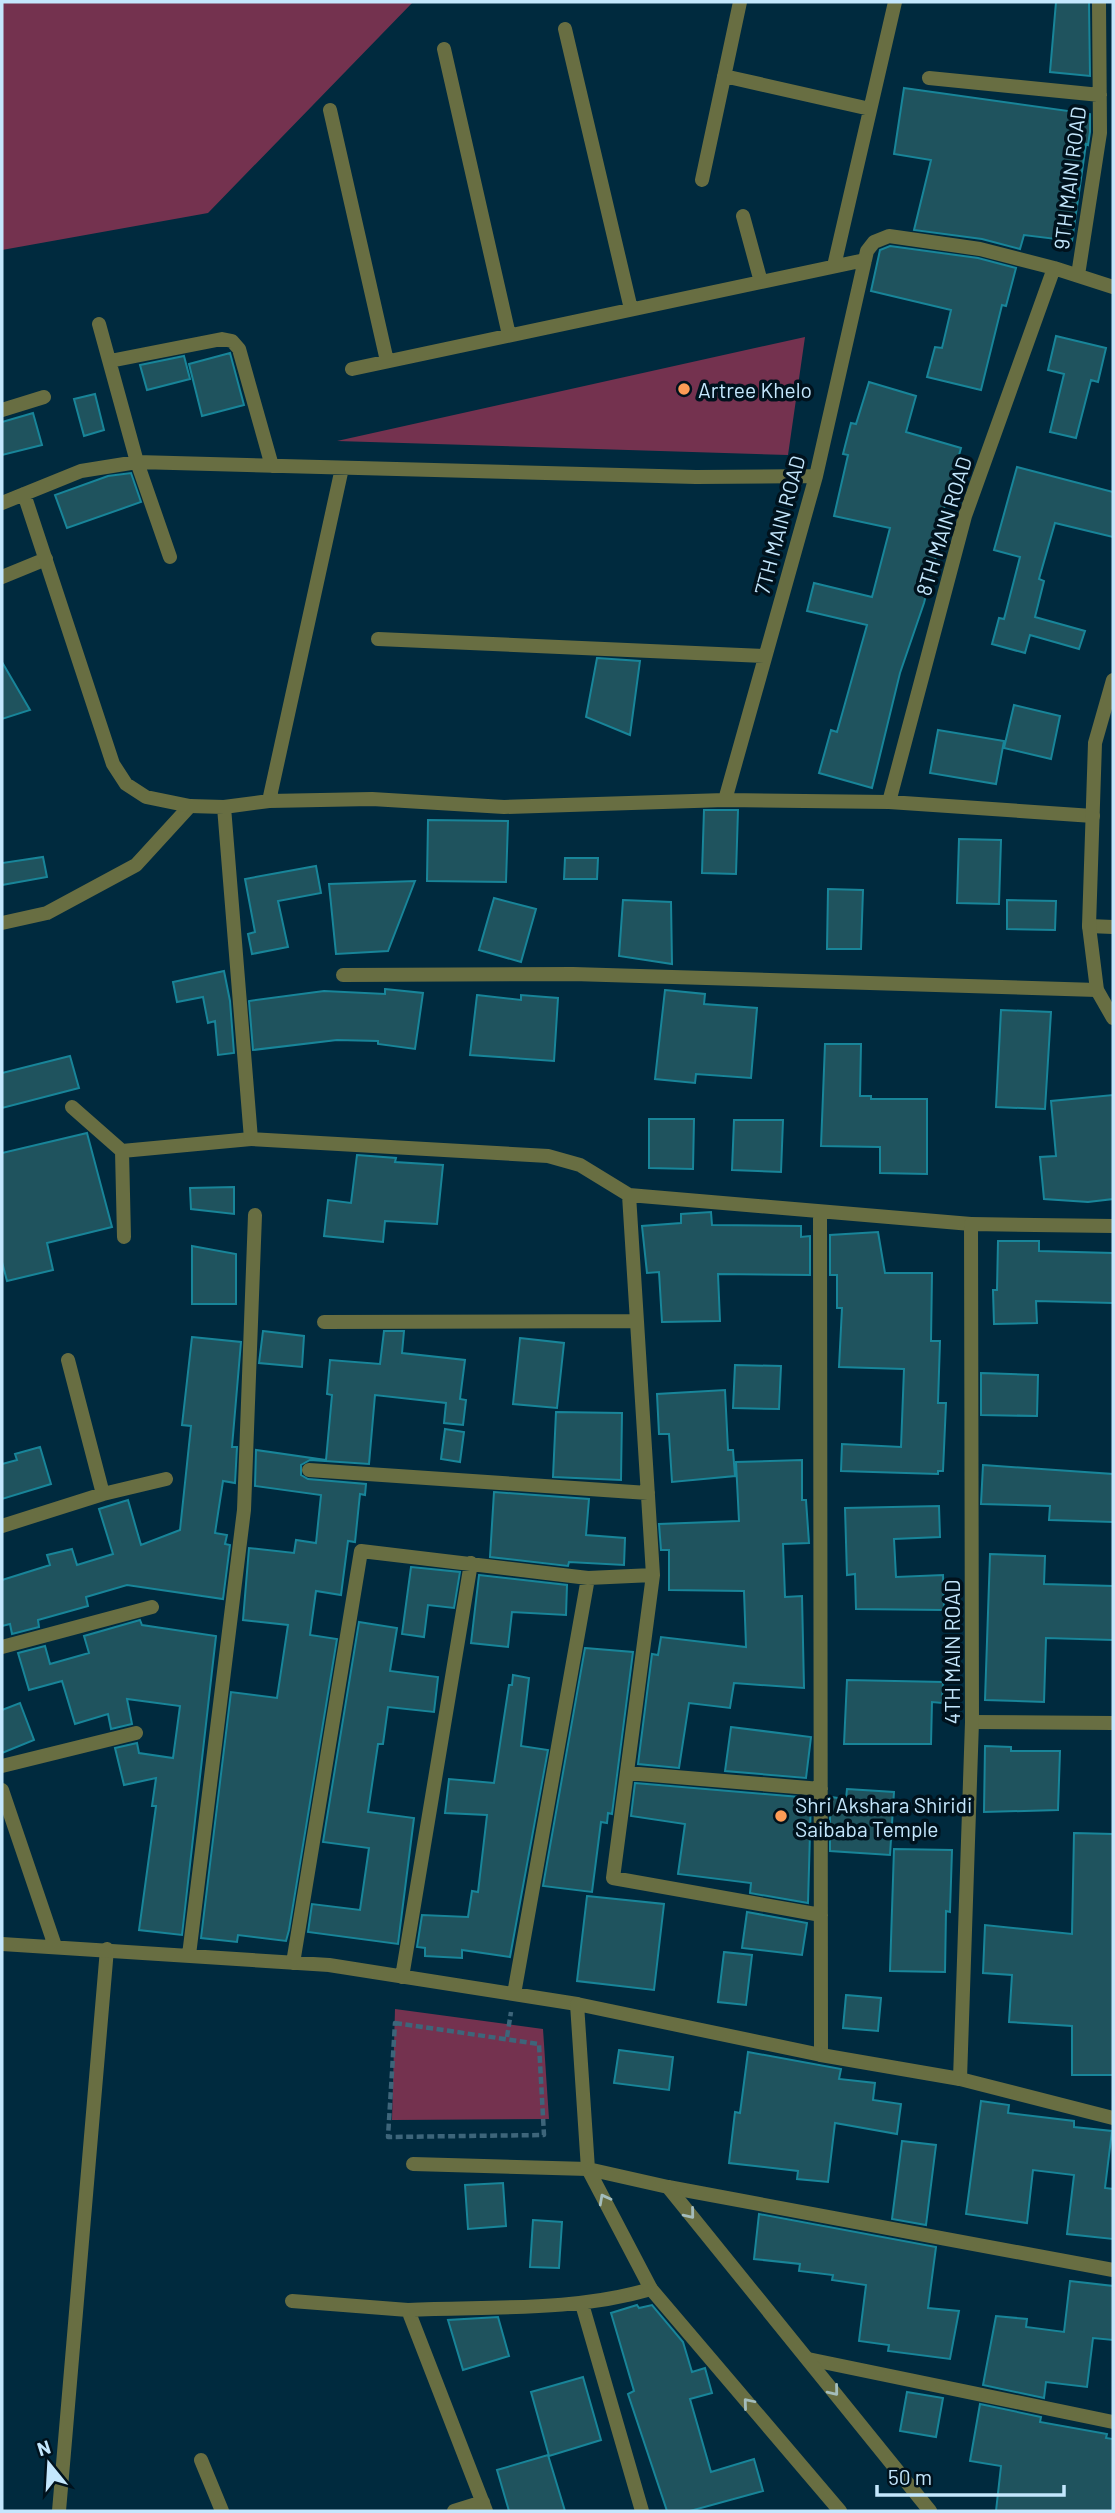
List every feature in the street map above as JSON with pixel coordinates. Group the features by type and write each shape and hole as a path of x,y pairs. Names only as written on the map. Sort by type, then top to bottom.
{"street":[{"path":"702,180 740,2"},
{"path":"834,266 895,2"},
{"name":"9TH MAIN ROAD","path":"1078,275 1100,133 1099,2"},
{"path":"565,29 631,309"},
{"path":"444,49 509,335"},
{"path":"724,76 870,109"},
{"path":"929,78 1100,95"},
{"path":"330,110 387,361"},
{"path":"743,216 761,282"},
{"path":"352,369 865,260 874,242 889,236 980,249 1078,275 1113,288"},
{"name":"7TH MAIN ROAD","path":"725,800 816,476 865,260"},
{"name":"8TH MAIN ROAD","path":"889,803 965,516 1054,268"},
{"path":"99,324 136,462 170,557"},
{"path":"110,361 222,339 232,341 239,349 272,466"},
{"path":"2,410 44,397"},
{"path":"2,503 81,471 136,462 816,476"},
{"path":"269,801 342,468"},
{"path":"24,494 113,764 126,784 146,797 190,806 224,807 269,801 372,799 504,807 725,800 889,803 1093,816"},
{"path":"2,577 46,559"},
{"path":"377,639 764,656"},
{"path":"1113,680 1096,743 1089,926 1097,990 1113,1018"},
{"path":"2,923 47,913 136,865 190,806"},
{"path":"224,807 251,1139"},
{"path":"1089,926 1113,927"},
{"path":"343,975 573,974 1097,990"},
{"path":"72,1107 122,1151 251,1139 548,1156 580,1165 629,1195 971,1224 1113,1226"},
{"path":"122,1151 124,1237"},
{"path":"629,1195 653,1575 613,1878 821,1915"},
{"path":"820,1213 821,2055"},
{"path":"189,1955 244,1510 255,1215"},
{"name":"4TH MAIN ROAD","path":"960,2079 972,1722 971,1224"},
{"path":"324,1322 637,1321"},
{"path":"68,1360 103,1494"},
{"path":"309,1470 648,1493"},
{"path":"2,1526 103,1494 166,1479"},
{"path":"293,1963 360,1551 588,1578 653,1575"},
{"path":"402,1977 471,1563"},
{"path":"514,1994 588,1578"},
{"path":"2,1647 152,1607"},
{"path":"972,1722 1113,1723"},
{"path":"2,1766 136,1734"},
{"path":"627,1773 821,1789"},
{"path":"2,1790 55,1946"},
{"path":"2,1944 293,1963 514,1994 577,2004 821,2055 960,2079 1113,2118"},
{"path":"59,2511 107,1950"},
{"path":"577,2004 588,2169 651,2289 840,2511"},
{"path":"413,2164 588,2169 668,2187 1113,2270"},
{"path":"668,2187 930,2511"},
{"path":"292,2301 408,2310 582,2304 651,2289"},
{"path":"582,2304 642,2511"},
{"path":"408,2310 485,2507 454,2511"},
{"path":"808,2359 1113,2422"},
{"path":"201,2460 222,2511"}],"path":[{"path":"395,2023 506,2038 539,2044 544,2134 388,2137 395,2023"}],"shaded area":[{"path":"2,2 413,2 208,213 2,250"},
{"name":"Artree Khelo","path":"805,337 788,455 337,441"},
{"path":"395,2009 543,2029 549,2119 392,2120"}],"building":[{"path":"1056,2 1089,2 1090,76 1050,72"},
{"path":"904,88 1090,114 1090,132 1072,241 1024,235 1020,249 982,239 914,230 931,160 894,154"},
{"path":"890,246 978,258 1016,268 1006,306 1002,305 981,390 927,377 935,347 942,348 951,310 871,291 880,250"},
{"path":"1056,336 1106,348 1098,382 1091,380 1076,438 1050,432 1064,374 1048,370"},
{"path":"230,353 244,405 202,416 189,364"},
{"path":"184,356 190,379 147,390 140,365"},
{"path":"869,382 916,396 906,432 961,448 943,512 947,513 924,603 900,673 872,788 819,773 831,730 837,732 867,625 807,611 814,583 872,597 890,528 834,516 848,455 843,454 851,423 856,424"},
{"path":"95,394 104,430 84,436 74,399"},
{"path":"33,413 42,445 2,455 2,422"},
{"path":"1017,467 1113,492 1113,537 1055,523 1039,579 1044,581 1035,617 1085,631 1079,649 1030,635 1025,653 992,644 999,618 1004,619 1020,557 994,550"},
{"path":"131,473 141,502 67,528 55,495 108,476"},
{"path":"597,658 640,661 630,735 586,717"},
{"path":"2,662 30,710 2,719"},
{"path":"1014,705 1060,716 1051,759 1004,748"},
{"path":"938,730 1004,741 996,784 930,773"},
{"path":"704,810 738,810 736,874 702,873"},
{"path":"428,820 508,821 506,882 427,881"},
{"path":"959,839 1001,840 999,904 957,903"},
{"path":"43,857 47,877 2,885 2,863"},
{"path":"565,858 598,858 597,879 564,879"},
{"path":"316,866 321,893 278,901 288,947 252,954 248,934 255,932 245,879"},
{"path":"415,881 388,951 336,954 329,884"},
{"path":"828,889 863,890 861,949 827,949"},
{"path":"494,898 536,909 521,962 479,950"},
{"path":"623,900 671,902 672,964 619,956"},
{"path":"1007,900 1056,901 1055,930 1007,929"},
{"path":"224,971 230,1001 234,1053 218,1055 215,1021 208,1023 203,997 177,1002 173,982"},
{"path":"385,989 423,993 415,1049 378,1044 378,1041 337,1040 253,1050 249,1001 324,991 385,994"},
{"path":"665,990 705,994 704,1004 757,1008 751,1078 696,1074 695,1083 655,1079"},
{"path":"477,995 521,1000 521,995 558,998 554,1061 470,1055"},
{"path":"1001,1010 1051,1012 1045,1109 996,1107"},
{"path":"825,1044 861,1044 860,1096 871,1096 871,1099 927,1099 927,1174 880,1173 880,1147 821,1146"},
{"path":"70,1056 79,1088 2,1108 2,1073"},
{"path":"1113,1095 1113,1199 1088,1202 1044,1199 1040,1157 1056,1156 1051,1101"},
{"path":"649,1119 694,1119 693,1169 649,1168"},
{"path":"734,1120 783,1120 781,1172 732,1170"},
{"path":"87,1133 112,1227 47,1243 53,1270 7,1281 2,1262 2,1153"},
{"path":"357,1155 396,1158 395,1162 443,1165 437,1224 385,1221 383,1242 324,1236 328,1200 351,1203"},
{"path":"234,1187 234,1214 191,1209 190,1188"},
{"path":"711,1212 712,1225 801,1226 801,1237 810,1236 810,1275 718,1274 720,1321 662,1322 659,1272 647,1273 642,1226 681,1223 681,1214"},
{"path":"878,1232 885,1273 932,1273 931,1341 940,1341 938,1403 946,1403 943,1471 938,1471 938,1474 841,1471 842,1444 901,1447 904,1369 839,1367 842,1308 837,1308 837,1275 830,1275 830,1235"},
{"path":"998,1241 1039,1241 1039,1251 1113,1253 1113,1303 1036,1301 1037,1323 994,1324 993,1290 997,1290"},
{"path":"192,1246 236,1254 236,1304 192,1304"},
{"path":"263,1331 304,1336 302,1367 259,1363"},
{"path":"384,1331 404,1331 402,1353 465,1360 460,1399 466,1400 463,1425 444,1423 446,1403 375,1395 369,1464 310,1460 301,1465 301,1475 308,1479 366,1484 365,1495 360,1494 355,1542 348,1541 341,1595 316,1591 310,1635 337,1639 289,1930 286,1941 238,1935 237,1942 201,1938 231,1692 277,1698 288,1625 243,1620 249,1548 294,1553 296,1540 316,1543 321,1495 255,1486 256,1450 326,1460 332,1395 327,1394 330,1360 380,1364"},
{"path":"192,1337 241,1342 232,1447 237,1447 235,1483 223,1481 215,1533 227,1535 225,1544 230,1545 223,1599 127,1585 86,1597 88,1606 38,1620 39,1627 12,1634 10,1624 2,1626 2,1580 50,1565 47,1555 72,1549 77,1565 113,1554 99,1509 128,1500 141,1545 180,1530 191,1426 182,1425"},
{"path":"520,1338 564,1343 557,1408 513,1404"},
{"path":"735,1365 781,1366 779,1409 733,1408"},
{"path":"981,1373 1038,1375 1037,1416 981,1415"},
{"path":"725,1390 728,1450 733,1450 735,1476 672,1482 669,1434 659,1434 657,1394"},
{"path":"556,1412 622,1413 621,1480 553,1477"},
{"path":"445,1429 464,1432 460,1462 441,1459"},
{"path":"40,1447 51,1484 2,1499 2,1464 17,1460 15,1454"},
{"path":"802,1460 802,1500 806,1500 809,1543 783,1544 785,1597 802,1596 804,1688 734,1683 730,1708 689,1703 679,1768 638,1764 652,1654 658,1655 661,1637 746,1647 744,1591 669,1590 669,1550 661,1550 659,1524 739,1521 736,1462"},
{"path":"983,1465 1113,1474 1113,1522 1049,1520 1050,1506 981,1504"},
{"path":"494,1492 589,1499 586,1535 625,1538 624,1565 569,1562 568,1566 490,1557"},
{"path":"939,1506 940,1537 894,1539 896,1577 943,1575 944,1610 856,1609 855,1574 847,1575 845,1508"},
{"path":"990,1554 1045,1556 1044,1584 1113,1586 1113,1640 1046,1638 1044,1702 985,1700"},
{"path":"411,1567 460,1572 454,1608 428,1605 424,1637 402,1634"},
{"path":"479,1575 567,1585 566,1615 512,1612 508,1647 471,1643"},
{"path":"140,1620 142,1625 216,1636 182,1935 139,1930 156,1806 152,1806 156,1778 124,1785 115,1748 137,1743 139,1753 173,1758 180,1706 127,1699 132,1724 111,1729 108,1714 75,1724 62,1681 29,1690 18,1653 45,1646 50,1664 89,1653 84,1636"},
{"path":"359,1622 397,1628 390,1671 438,1677 434,1712 388,1707 383,1744 378,1744 368,1812 414,1818 398,1944 308,1932 312,1904 360,1910 369,1848 323,1842"},
{"path":"585,1648 633,1652 612,1814 608,1813 607,1823 601,1822 592,1892 543,1886"},
{"path":"513,1675 529,1678 521,1746 548,1750 510,1957 462,1950 462,1958 425,1956 425,1948 417,1947 422,1915 468,1917 472,1891 478,1892 487,1815 445,1813 449,1779 494,1783 509,1685 512,1685"},
{"path":"847,1680 943,1682 942,1703 932,1702 931,1744 844,1744"},
{"path":"20,1703 34,1740 2,1753 2,1710"},
{"path":"731,1727 811,1737 806,1778 725,1771"},
{"path":"985,1746 1011,1747 1011,1751 1060,1751 1058,1810 984,1812"},
{"path":"635,1783 811,1798 808,1903 750,1893 751,1883 678,1874 685,1824 631,1816"},
{"path":"847,1789 894,1792 890,1855 830,1851 830,1797 846,1799"},
{"path":"1074,1833 1113,1834 1113,2075 1072,2075 1072,2026 1009,2022 1012,1975 983,1973 985,1925 1072,1934"},
{"path":"894,1849 952,1850 950,1912 946,1911 945,1972 890,1971"},
{"path":"587,1896 664,1904 654,1990 577,1981"},
{"path":"747,1912 807,1923 802,1955 742,1948"},
{"path":"724,1952 752,1955 746,2005 718,2002"},
{"path":"846,1995 881,1998 878,2031 843,2028"},
{"path":"619,2050 673,2057 669,2090 614,2083"},
{"path":"748,2052 841,2069 839,2079 875,2083 873,2100 901,2104 897,2134 835,2123 828,2182 797,2179 798,2171 729,2163 735,2112 740,2113"},
{"path":"981,2101 1009,2105 1008,2113 1074,2121 1074,2127 1112,2131 1105,2188 1113,2189 1113,2239 1067,2234 1074,2175 1033,2170 1027,2223 966,2214"},
{"path":"902,2141 936,2145 926,2225 892,2219"},
{"path":"503,2183 506,2226 468,2229 465,2185"},
{"path":"759,2214 936,2247 928,2308 959,2311 950,2359 888,2351 889,2345 859,2341 866,2285 832,2280 833,2275 799,2271 800,2264 754,2259"},
{"path":"533,2220 562,2222 559,2268 530,2267"},
{"path":"1070,2281 1113,2286 1113,2340 1093,2338 1087,2387 1046,2382 1044,2398 983,2385 996,2316 1027,2319 1026,2327 1064,2332"},
{"path":"637,2305 639,2308 652,2305 683,2342 692,2372 705,2368 712,2393 690,2399 711,2472 754,2459 763,2491 690,2511 667,2511 628,2394 634,2391 611,2313"},
{"path":"498,2317 509,2356 463,2370 448,2320"},
{"path":"583,2377 601,2440 549,2456 531,2392"},
{"path":"907,2392 943,2398 936,2437 900,2431"},
{"path":"980,2404 1041,2417 1040,2422 1107,2434 1106,2438 1113,2439 1113,2511 996,2511 1001,2466 970,2461"},
{"path":"548,2455 565,2511 509,2511 497,2470"}],"place":[{"name":"Artree Khelo","path":"684,389"},
{"name":"Shri Akshara Shiridi Saibaba Temple","path":"781,1816"}]}
